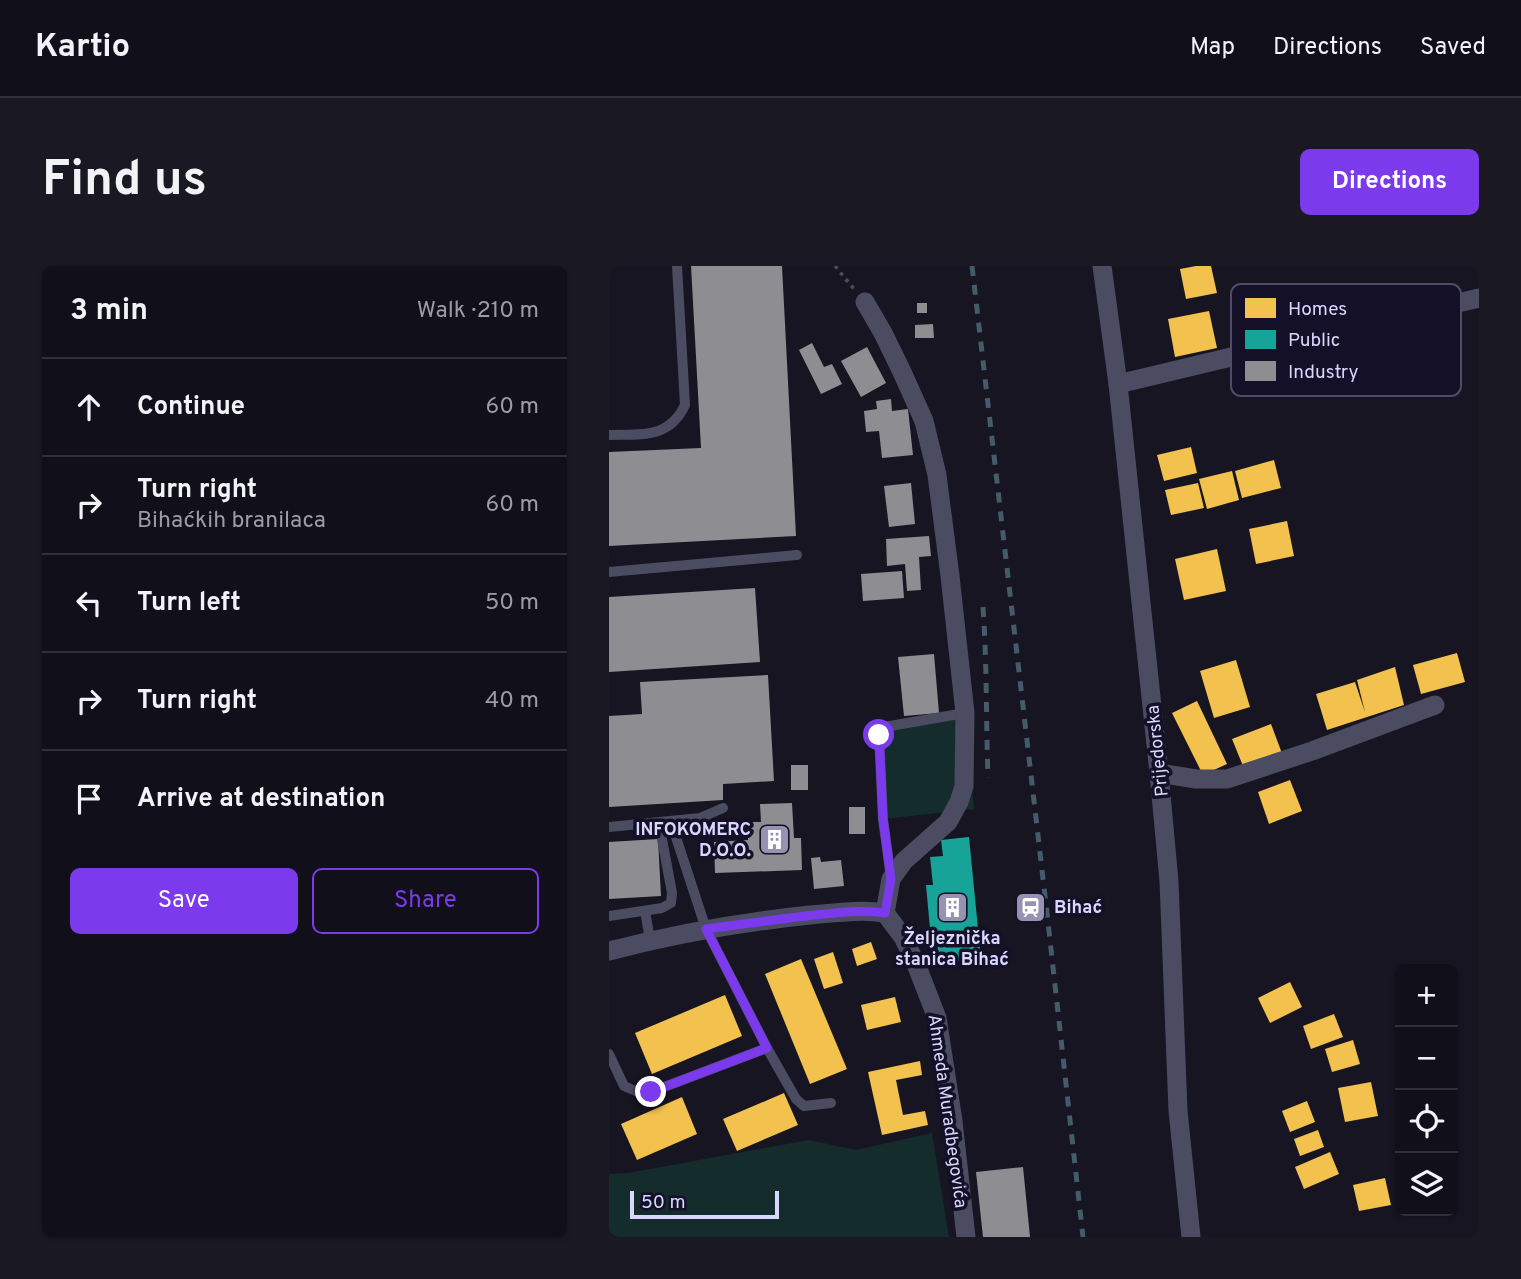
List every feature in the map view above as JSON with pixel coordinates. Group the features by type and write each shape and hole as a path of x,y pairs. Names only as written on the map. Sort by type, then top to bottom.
{"street":[{"name":"Prijedorska","path":"1103,266 1160,772 1169,881 1178,1111 1191,1237"},
{"path":"1461,302 1479,298"},
{"path":"609,951 706,929 798,916 855,911 885,913 891,879 904,861 948,822 959,802 964,786 965,713 937,475 924,421 865,302"},
{"path":"1118,384 1231,357"},
{"path":"1160,772 1196,779 1227,779 1313,751 1435,705"},
{"name":"Ahmeda Muradbegovića","path":"885,913 903,937 912,955 937,1018 953,1121 966,1237"}],"lane":[{"path":"609,435 653,433 668,427 680,415 684,405 677,266"},
{"path":"609,572 797,555"},
{"path":"891,879 883,819 879,735 884,727 965,713"},
{"path":"609,827 699,818 723,808"},
{"path":"671,822 706,929 796,1100 804,1106 831,1103"},
{"path":"609,916 662,908 671,903 672,893 659,823"},
{"path":"645,911 650,940"},
{"path":"609,1054 624,1086 638,1092 651,1092 767,1048"}],"path":[{"path":"835,266 865,302"}],"green space":[{"path":"965,713 974,809 883,819 879,735 884,727"},
{"path":"932,1133 949,1237 609,1237 609,1174 628,1173 809,1140 856,1150"}],"building: Homes":[{"path":"1211,266 1217,293 1186,299 1180,269"},
{"path":"1209,311 1217,348 1175,357 1168,319"},
{"path":"1191,447 1197,473 1164,481 1157,455"},
{"path":"1274,460 1281,488 1242,498 1235,471"},
{"path":"1232,471 1239,500 1207,509 1199,479"},
{"path":"1198,483 1204,508 1171,515 1165,490"},
{"path":"1287,521 1294,556 1256,564 1249,529"},
{"path":"1217,549 1226,591 1184,600 1175,559"},
{"path":"1457,653 1465,682 1421,694 1413,665"},
{"path":"1236,660 1250,707 1214,718 1200,671"},
{"path":"1395,667 1404,705 1327,730 1316,694 1355,682 1365,712 1357,680"},
{"path":"1197,701 1227,764 1203,775 1172,713"},
{"path":"1271,724 1283,756 1245,771 1232,739"},
{"path":"1290,780 1302,811 1269,824 1258,792"},
{"path":"871,942 877,959 857,966 852,949"},
{"path":"833,952 843,983 824,989 814,959"},
{"path":"801,959 847,1069 810,1084 765,974"},
{"path":"1290,982 1302,1007 1270,1023 1258,998"},
{"path":"725,995 742,1036 652,1074 635,1033"},
{"path":"895,997 901,1022 867,1030 861,1005"},
{"path":"1334,1014 1343,1037 1311,1049 1303,1026"},
{"path":"1353,1040 1360,1064 1332,1072 1325,1049"},
{"path":"920,1061 922,1075 896,1080 903,1115 925,1111 928,1125 882,1135 868,1072"},
{"path":"1371,1082 1378,1116 1345,1122 1338,1088"},
{"path":"784,1093 798,1125 737,1151 723,1119"},
{"path":"682,1097 697,1134 637,1160 621,1124"},
{"path":"1307,1101 1315,1122 1290,1132 1282,1111"},
{"path":"1318,1130 1324,1147 1300,1156 1294,1139"},
{"path":"1330,1152 1339,1174 1304,1189 1295,1167"},
{"path":"1385,1178 1391,1205 1359,1211 1353,1185"}],"building: Public":[{"name":"Željeznička stanica Bihać","path":"969,837 981,959 939,963 936,929 930,929 926,885 933,885 930,857 943,856 941,840"}],"building: Industry":[{"path":"691,266 782,266 796,536 609,546 609,452 701,448"},
{"path":"917,303 927,303 927,313 917,313"},
{"path":"933,324 934,338 915,338 915,325"},
{"path":"812,343 824,367 832,364 842,384 821,394 799,350"},
{"path":"867,347 886,383 861,397 841,361"},
{"path":"891,399 892,411 908,409 913,455 882,458 879,431 866,432 864,411 877,409 876,401"},
{"path":"911,483 915,524 889,527 884,486"},
{"path":"929,536 931,556 919,557 921,590 907,591 905,564 887,566 886,539"},
{"path":"902,571 904,598 863,601 861,574"},
{"path":"755,588 760,662 609,672 609,597"},
{"path":"934,654 939,713 904,716 898,657"},
{"path":"768,675 774,781 723,784 723,800 609,807 609,716 642,714 640,682"},
{"path":"791,765 808,765 808,790 791,790"},
{"name":"INFOKOMERC D.O.O.","path":"792,803 794,838 801,838 802,870 715,873 714,842 748,840 748,822 761,822 760,804"},
{"path":"849,807 865,807 865,834 849,834"},
{"path":"658,839 661,896 609,899 609,842"},
{"path":"820,857 821,862 841,860 844,886 814,889 811,858"},
{"path":"1023,1167 1030,1237 983,1237 976,1172"}],"railway":[{"path":"972,266 1083,1237"},
{"path":"983,607 988,778"}],"place":[{"name":"INFOKOMERC D.O.O.","path":"774,839"},
{"name":"Željeznička stanica Bihać","path":"952,907"},
{"name":"Bihać","path":"1031,907"}],"route":[{"path":"651,1092 767,1048 706,929 798,916 855,911 885,913 891,879 883,819 879,735"}]}
